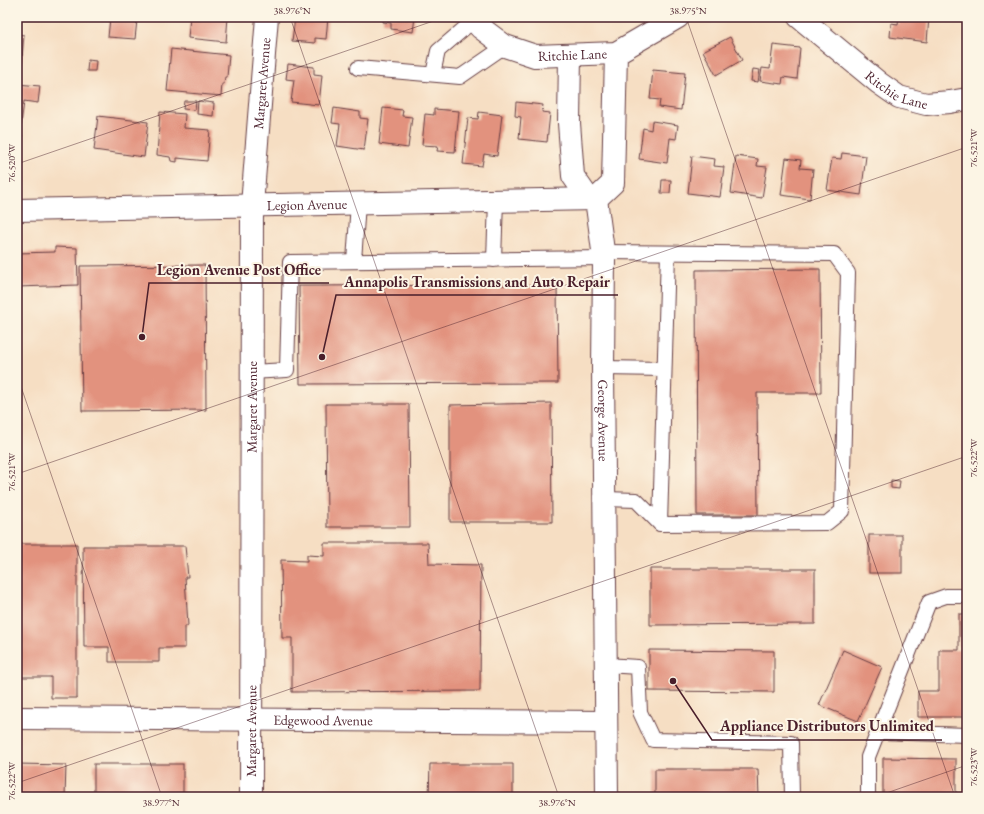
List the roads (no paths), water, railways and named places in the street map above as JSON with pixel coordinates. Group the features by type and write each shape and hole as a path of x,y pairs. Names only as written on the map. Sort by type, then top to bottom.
{"street":[{"name":"Margaret Avenue","path":"251,797 252,205 267,17"},
{"name":"Ritchie Lane","path":"472,18 481,28 505,46 535,56 616,53 678,17"},
{"name":"Ritchie Lane","path":"799,17 879,83 899,97 926,104 967,99"},
{"path":"570,55 569,123 573,176 593,199 613,183 616,53"},
{"name":"Legion Avenue","path":"17,210 593,199"},
{"name":"George Avenue","path":"593,199 604,255 603,368 607,797"},
{"name":"Edgewood Avenue","path":"17,718 606,722"}],"lane":[{"path":"433,74 438,51 472,18"},
{"path":"358,68 460,77 505,46"},
{"path":"494,260 496,200"},
{"path":"354,261 358,203"},
{"path":"660,524 668,253"},
{"path":"251,372 287,370 290,262 494,260 668,253 834,254 848,273 842,512 827,523 660,524 636,500 605,499"},
{"path":"603,368 664,369"},
{"path":"868,797 868,757 929,602 946,596 967,596"},
{"path":"606,665 638,667 640,712 653,740 791,743 792,797"},
{"path":"878,732 967,735"}],"place":[{"name":"Legion Avenue Post Office","path":"142,337"},
{"name":"Annapolis Transmissions and Auto Repair","path":"322,357"},
{"name":"Appliance Distributors Unlimited","path":"673,681"}]}
